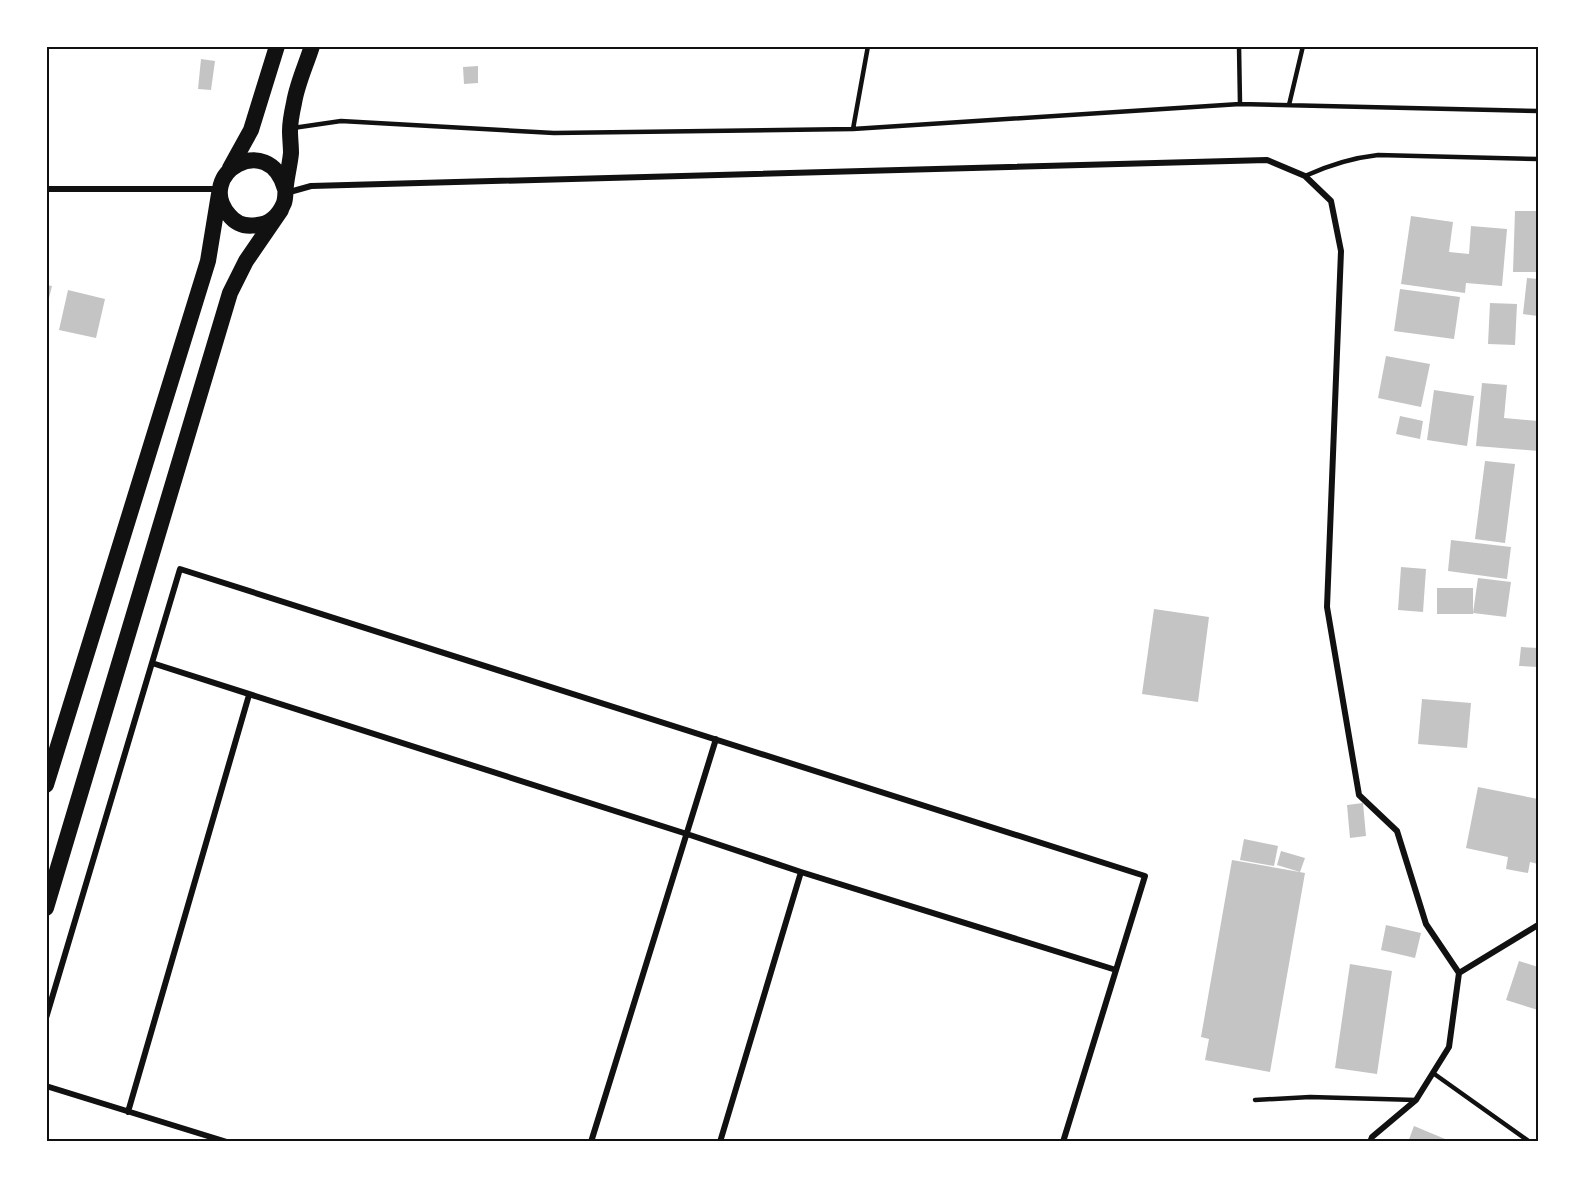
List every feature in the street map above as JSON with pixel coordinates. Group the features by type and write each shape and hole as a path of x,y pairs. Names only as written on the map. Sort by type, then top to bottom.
{"highway":[{"path":"46,785 208,261 220,192 227,173 251,130 277,46"},
{"path":"46,908 230,292 246,261 285,200 294,100 312,46"},
{"path":"227,173 235,165 245,161 266,162 282,178 286,191"},
{"path":"220,192 224,209 240,224 263,225 273,219 280,210"}],"street":[{"path":"286,191 311,186 1267,160 1305,176 1331,201 1341,251 1327,607 1359,795 1397,831 1425,924 1459,973 1449,1047 1416,1100 1372,1137 1371,1142"},
{"path":"46,189 220,192"},
{"path":"46,1018 180,569 1145,876 1063,1142"},
{"path":"152,663 801,872 1116,970"},
{"path":"129,1112 249,695"},
{"path":"591,1142 716,739"},
{"path":"720,1142 801,872"},
{"path":"1459,973 1539,925"},
{"path":"46,1086 227,1142"}],"lane":[{"path":"853,129 868,46"},
{"path":"1239,46 1240,104"},
{"path":"1289,105 1303,46"},
{"path":"290,128 341,121 554,133 853,129 1240,104 1539,111"},
{"path":"1305,176 1344,160 1378,154 1539,159"},
{"path":"1433,1073 1530,1142"},
{"path":"1255,1100 1310,1097 1416,1100"}],"building":[{"path":"201,59 215,61 211,90 198,89"},
{"path":"478,66 478,83 464,84 463,67"},
{"path":"1515,211 1538,211 1538,272 1513,272"},
{"path":"1411,216 1453,222 1449,252 1469,254 1471,226 1507,229 1502,286 1466,283 1465,293 1401,284"},
{"path":"1527,278 1538,279 1538,316 1523,314"},
{"path":"46,285 52,286 47,306 46,306"},
{"path":"1400,289 1460,297 1454,339 1394,331"},
{"path":"68,290 105,299 96,338 59,330"},
{"path":"1490,303 1517,304 1515,345 1488,344"},
{"path":"1386,356 1430,364 1421,407 1378,398"},
{"path":"1482,383 1507,385 1504,418 1538,421 1538,451 1476,446"},
{"path":"1434,390 1474,396 1467,446 1427,440"},
{"path":"1400,416 1423,421 1420,439 1396,434"},
{"path":"1485,461 1515,464 1505,543 1475,539"},
{"path":"1451,540 1511,547 1507,579 1448,571"},
{"path":"1401,567 1426,569 1423,612 1398,610"},
{"path":"1478,578 1511,582 1506,617 1473,613"},
{"path":"1437,588 1473,588 1473,614 1437,614"},
{"path":"1154,609 1209,617 1198,702 1142,694"},
{"path":"1521,647 1538,648 1538,667 1519,666"},
{"path":"1422,699 1471,703 1467,748 1418,744"},
{"path":"1478,787 1538,799 1538,864 1530,862 1528,873 1506,869 1508,857 1466,848"},
{"path":"1363,803 1366,836 1350,838 1347,805"},
{"path":"1244,839 1278,846 1274,866 1240,860"},
{"path":"1281,851 1305,858 1300,872 1277,865"},
{"path":"1232,860 1305,873 1270,1072 1205,1060 1209,1039 1201,1037"},
{"path":"1386,925 1421,933 1415,958 1381,950"},
{"path":"1519,961 1538,967 1538,1010 1506,1000"},
{"path":"1350,964 1392,971 1377,1074 1335,1068"},
{"path":"1414,1126 1450,1141 1450,1142 1408,1142"}]}
